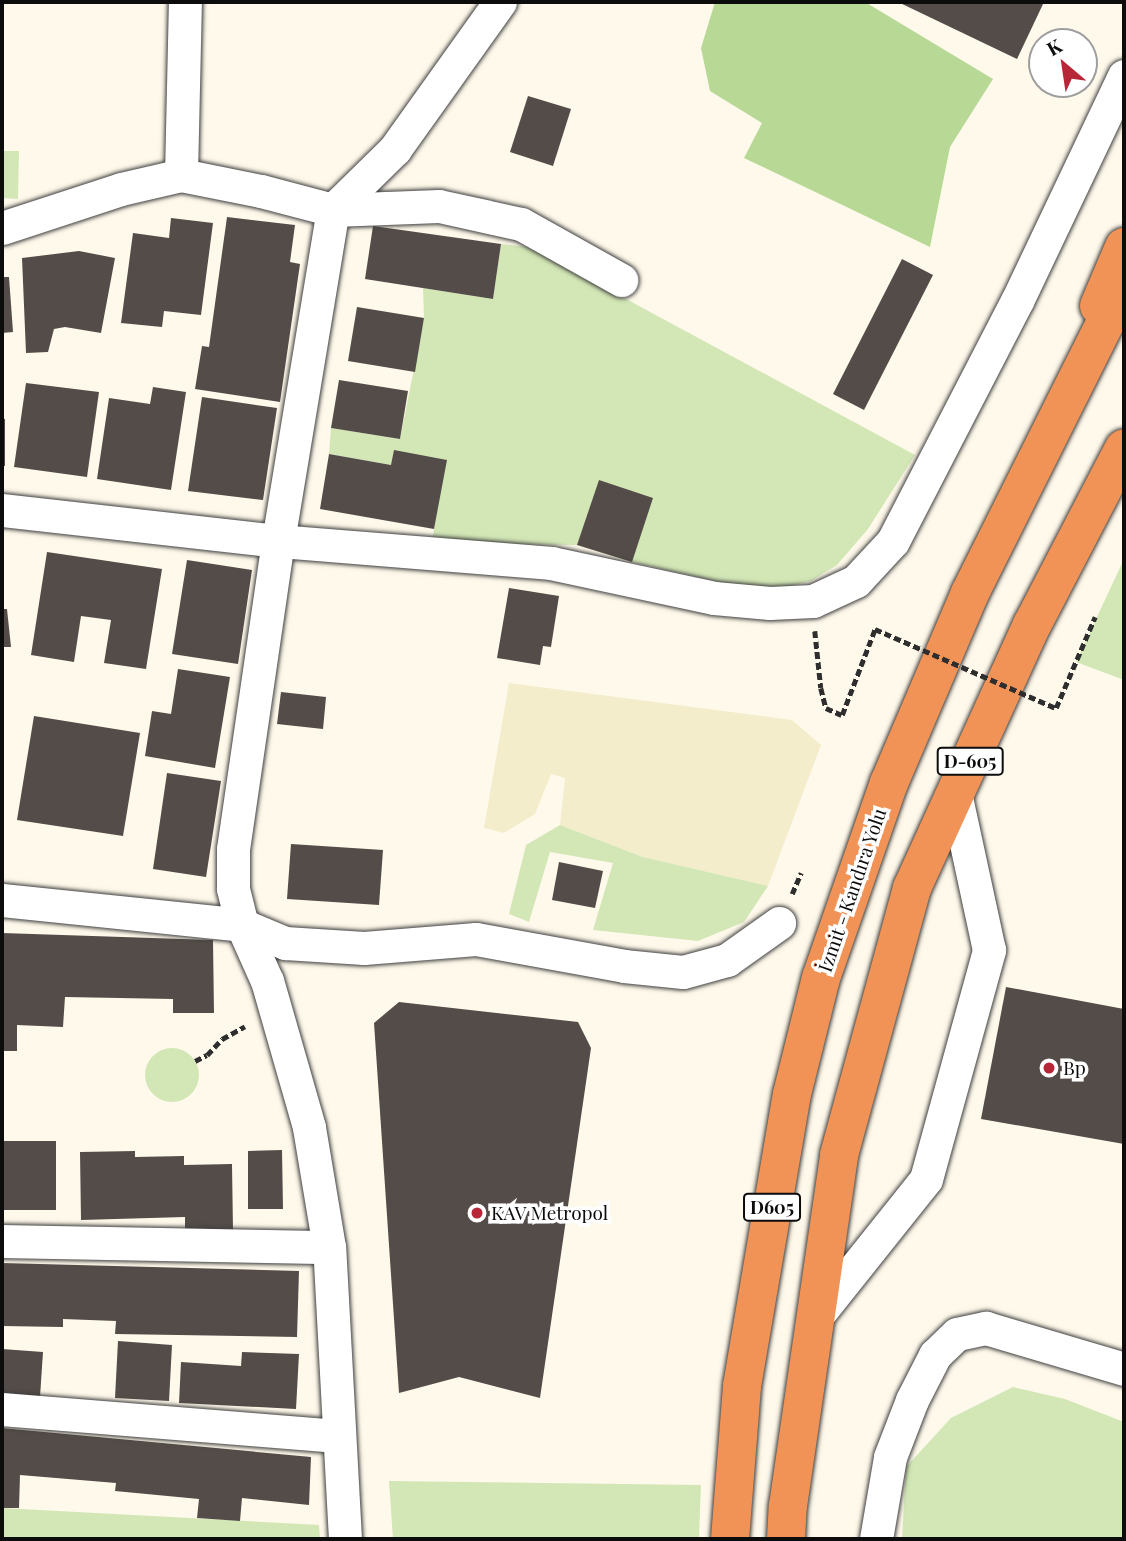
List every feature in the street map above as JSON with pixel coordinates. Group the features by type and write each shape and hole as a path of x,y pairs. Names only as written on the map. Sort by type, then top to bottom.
{"highway":[{"path":"1017,497 1124,247"},
{"name":"İzmit - Kandıra Yolu","path":"730,1539 742,1386 792,1094 821,978 894,770 970,593 1124,286"},
{"name":"D-605","path":"857,1090 912,888 1032,625 1124,448"},
{"name":"D605","path":"786,1539 788,1506 839,1156 857,1090"}],"street":[{"path":"181,175 185,2"},
{"path":"345,1539 337,1436 329,1247 309,1126 267,981 242,925 233,888 233,849 278,541 333,210 395,149 500,2"},
{"path":"2,510 278,541 551,563 714,598 770,603 813,601 856,581 892,541 1017,302 1124,76"},
{"path":"2,228 121,189 181,175 261,191 333,210 439,206 521,224 621,280"},
{"path":"816,1317 926,1179 989,950 955,793"},
{"path":"2,900 242,925 285,943 364,948 476,939 624,967 683,972 727,961 779,923"},
{"path":"2,1241 329,1247"},
{"path":"877,1539 890,1457 898,1435 935,1355 957,1335 986,1328 1124,1368"},
{"path":"2,1409 337,1436"}],"path":[{"path":"813,601 821,688 826,708 842,715 875,629 1056,708 1095,617"},
{"path":"195,1061 207,1055 233,1032 276,1013"}],"shaded area":[{"path":"509,683 792,720 821,745 768,886 643,857 560,825 565,778 551,774 535,814 504,833 484,828"}],"green space":[{"path":"715,2 865,2 993,79 950,147 930,247 744,158 762,123 710,91 701,48"},
{"path":"2,151 19,151 18,199 2,198"},
{"path":"501,244 530,247 915,455 868,529 837,565 811,581 781,588 724,583 632,562 577,545 432,543 434,529 391,465 329,454 331,428 400,439 424,318 423,288 493,299"},
{"path":"1124,559 1124,680 1076,662"},
{"path":"560,825 643,857 768,886 744,922 698,941 593,930 613,863 550,852 529,922 509,914 526,845"},
{"path":"172,1048 191,1056 199,1075 191,1094 172,1102 153,1094 145,1075 153,1056"},
{"path":"1013,1387 1065,1399 1124,1422 1124,1539 902,1539 906,1467 951,1418"},
{"path":"389,1481 701,1485 699,1539 393,1539"},
{"path":"2,1508 319,1525 320,1539 2,1539"}],"building":[{"path":"898,2 1044,2 1032,28 1028,28 1028,36 1017,59"},
{"path":"528,96 571,109 553,166 510,152"},
{"path":"227,217 295,225 290,262 300,264 280,402 195,389 202,346 209,347"},
{"path":"171,218 213,223 201,315 164,311 162,327 121,323 133,233 169,238"},
{"path":"373,226 501,244 493,299 365,279"},
{"path":"79,251 115,258 101,333 65,327 54,329 48,352 26,353 22,258"},
{"path":"902,259 933,275 864,410 833,394"},
{"path":"2,277 9,277 13,332 2,333"},
{"path":"357,307 424,318 415,372 348,361"},
{"path":"339,380 408,391 400,439 331,428"},
{"path":"26,383 99,392 87,477 14,467"},
{"path":"153,387 186,392 171,490 97,479 109,398 150,404"},
{"path":"202,397 277,408 263,500 188,491"},
{"path":"2,419 5,419 5,466 2,466"},
{"path":"394,450 447,460 434,529 320,509 329,454 391,465"},
{"path":"599,480 653,498 632,562 577,545"},
{"path":"47,552 162,569 146,669 104,663 111,620 81,616 74,662 31,655"},
{"path":"187,560 252,570 238,664 172,654"},
{"path":"509,588 559,596 551,647 543,646 540,665 497,658"},
{"path":"2,609 7,609 11,647 2,647"},
{"path":"178,669 230,677 215,768 145,756 152,711 171,714"},
{"path":"281,692 326,697 323,729 277,724"},
{"path":"34,716 140,733 123,836 17,820"},
{"path":"167,773 221,781 206,877 153,869"},
{"path":"291,844 383,850 379,905 287,899"},
{"path":"559,862 603,871 595,908 552,900"},
{"path":"2,933 213,940 214,1013 173,1013 173,999 65,997 63,1027 17,1025 17,1051 2,1051"},
{"path":"1006,987 1124,1009 1124,1144 981,1119"},
{"name":"KAV Metropol","path":"399,1002 578,1022 591,1048 540,1398 459,1377 399,1393 374,1023"},
{"path":"2,1141 56,1141 56,1210 2,1210"},
{"path":"282,1150 283,1209 248,1209 248,1151"},
{"path":"135,1151 135,1157 184,1156 184,1165 232,1164 233,1231 185,1232 185,1217 81,1220 80,1152"},
{"path":"2,1263 299,1271 297,1337 115,1334 116,1321 63,1319 63,1327 2,1326"},
{"path":"118,1341 172,1345 169,1401 115,1398"},
{"path":"2,1349 43,1352 40,1397 2,1394"},
{"path":"242,1352 299,1354 296,1409 179,1403 181,1362 241,1366"},
{"path":"2,1428 311,1457 309,1505 242,1498 240,1521 197,1518 199,1499 115,1491 116,1483 20,1475 19,1508 2,1508"}],"place":[{"name":"Bp","path":"1049,1068"},
{"name":"KAV Metropol","path":"477,1213"}]}
